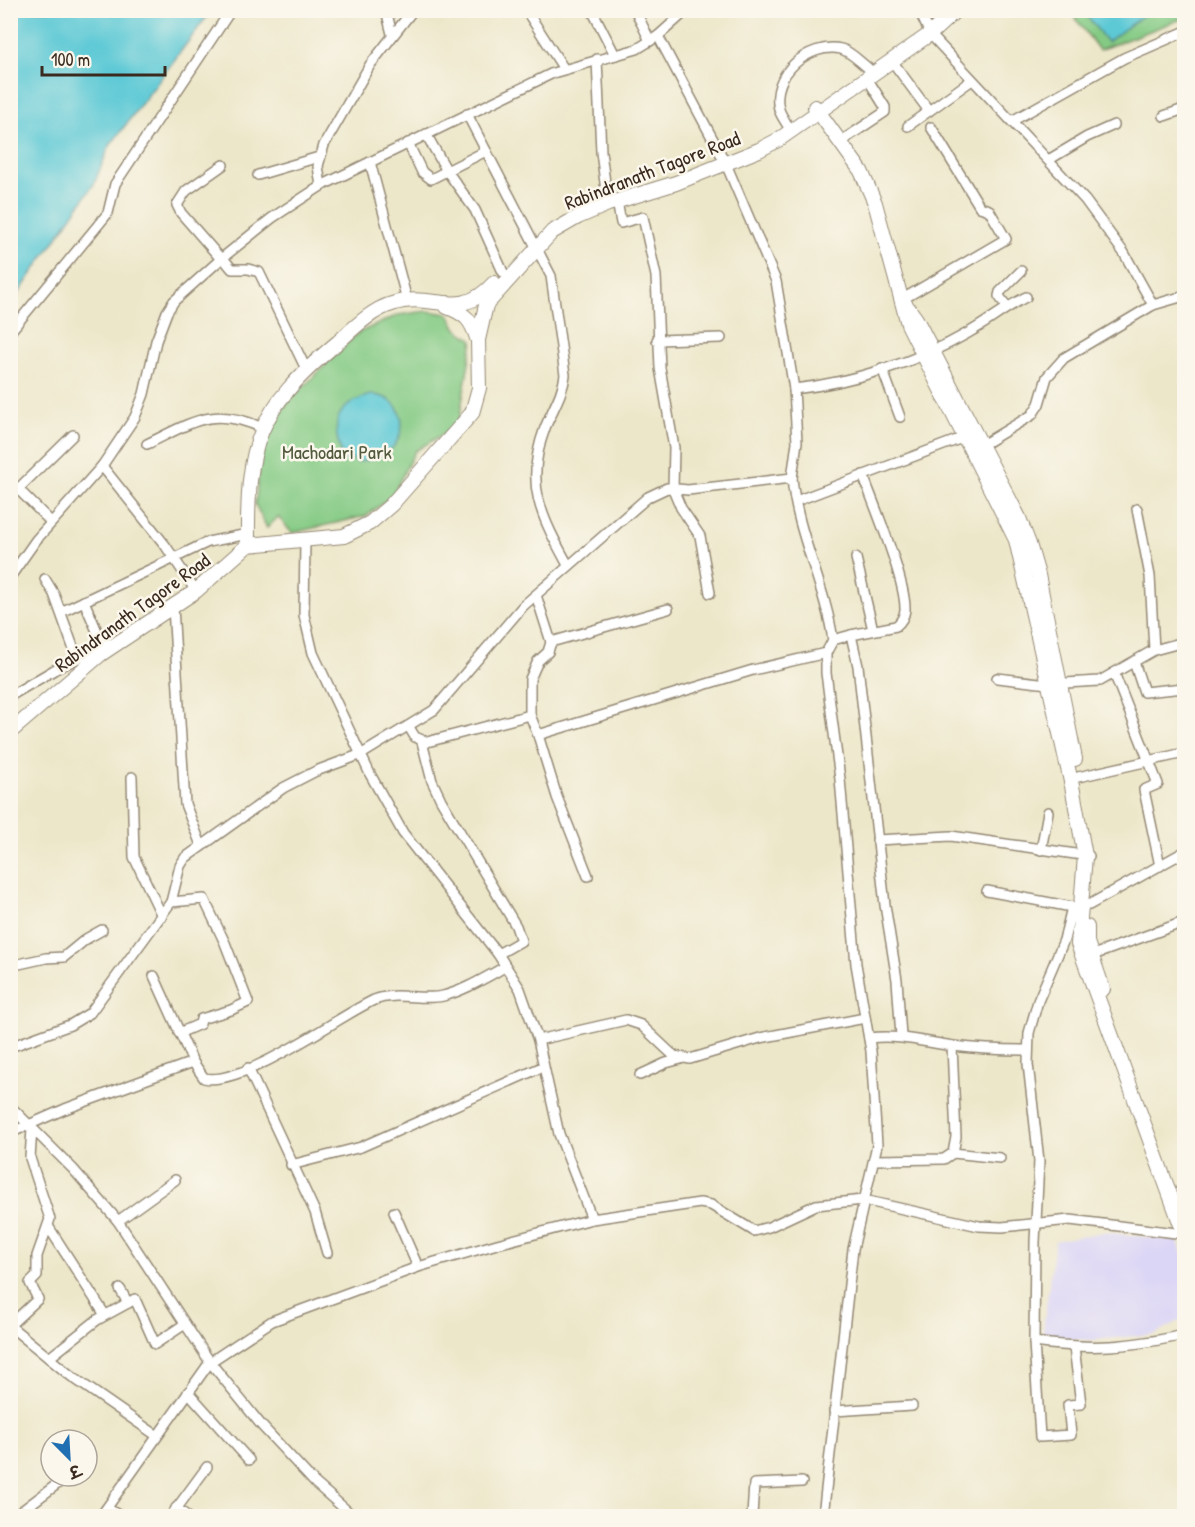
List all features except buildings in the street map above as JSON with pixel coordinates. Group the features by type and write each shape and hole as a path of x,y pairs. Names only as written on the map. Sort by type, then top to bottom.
{"main road":[{"name":"Rabindranath Tagore Road","path":"867,73 892,61 928,30 944,10"},
{"name":"Rabindranath Tagore Road","path":"10,732 101,654 196,591 248,540 248,485 255,442 262,428 306,369 379,309 407,300 440,304 468,303 483,294 533,245 571,220 612,200 759,150 956,10"},
{"name":"Rabindranath Tagore Road","path":"724,161 814,112"},
{"path":"814,112 861,171 875,203 908,324 928,353 976,449 1016,540 1078,777 1088,856 1078,936 1079,948 1185,1233"},
{"path":"814,112 854,175 868,186"},
{"name":"Rabindranath Tagore Road","path":"248,540 305,542 344,536 370,523 392,505 466,423 476,403 479,388 478,340 486,305 533,245"},
{"path":"440,304 463,313 472,321 478,340"},
{"path":"1054,683 1088,856"},
{"path":"1081,906 1087,942 1185,1210"}],"street":[{"path":"10,332 108,213 115,184 231,10"},
{"path":"386,10 392,34"},
{"path":"321,186 319,157 350,96 392,34 412,10"},
{"path":"526,10 564,69"},
{"path":"592,10 615,55"},
{"path":"635,10 724,161 776,281 794,389 797,442 792,478 806,545 822,590 833,640 826,653 853,941 869,1038 876,1131 875,1160 863,1200 853,1249 823,1516"},
{"path":"10,577 51,522 102,466 135,417 144,394 156,341 167,312 174,301 222,258 272,218 321,186 564,69 615,55 654,39 687,10"},
{"path":"919,10 928,30 972,80 1050,159 1112,235 1153,305"},
{"path":"1012,121 1124,58 1185,33"},
{"path":"788,126 779,109 778,93 788,71 799,59 810,52 830,48 844,50 867,73 885,107 885,112 840,142"},
{"path":"597,60 601,152 612,200 621,223 643,217 656,276 657,340 662,387 674,448 673,489 675,498 700,536 710,593"},
{"path":"892,61 929,111"},
{"path":"908,126 972,80"},
{"path":"1164,116 1185,109"},
{"path":"467,114 554,283 565,375 562,390 540,441 536,457 535,489 543,519 568,565"},
{"path":"1050,159 1086,137 1114,125"},
{"path":"901,300 1006,239 989,210 980,207 931,128"},
{"path":"427,134 447,171 475,210 503,272"},
{"path":"408,143 426,177 435,178 486,151"},
{"path":"258,175 319,157"},
{"path":"370,162 407,300"},
{"path":"223,165 186,191 177,205 181,213 232,269 259,272 306,369"},
{"path":"1007,307 999,296 1000,292 1021,271"},
{"path":"976,449 1032,415 1039,404 1047,377 1064,358 1153,305 1185,296"},
{"path":"794,389 824,385 928,353 968,334 1026,297"},
{"path":"657,340 721,338"},
{"path":"882,368 900,417"},
{"path":"147,444 202,418 240,418 262,428"},
{"path":"51,522 18,489 73,435"},
{"path":"796,501 969,435"},
{"path":"102,466 175,559 196,591"},
{"path":"833,640 851,634 896,626 902,621 905,607 888,544 863,476"},
{"path":"11,1045 70,1025 90,1013 171,902 180,866 185,858 283,788 316,771 362,754 434,710 450,694 494,638 536,595 648,497 660,490 688,490 792,478"},
{"path":"1137,509 1150,576 1154,650"},
{"path":"61,612 208,543 248,540"},
{"path":"305,542 304,615 308,637 321,670 375,784 403,833 498,954 530,1013 559,1134 592,1220"},
{"path":"855,558 873,630"},
{"path":"45,579 61,612 77,658"},
{"path":"536,595 550,642 548,652 538,661 530,679 530,715 562,812 588,876"},
{"path":"84,602 103,645"},
{"path":"173,606 185,804 201,845"},
{"path":"550,642 668,609"},
{"path":"11,694 77,658 130,634"},
{"path":"851,634 862,697 877,840 897,980 901,1036"},
{"path":"997,678 1054,683 1093,682 1154,650 1185,642"},
{"path":"538,735 753,670 826,653"},
{"path":"1134,662 1144,692 1185,688"},
{"path":"1114,673 1158,784 1144,790 1160,866"},
{"path":"422,742 530,715"},
{"path":"409,727 415,737 422,742 432,781 441,800 502,898 516,926 521,941 498,954"},
{"path":"1078,777 1149,759 1185,753"},
{"path":"132,777 134,857 162,916"},
{"path":"1041,850 1048,812"},
{"path":"877,840 951,836 1088,856"},
{"path":"987,891 1081,906 1185,852"},
{"path":"171,902 204,899 225,943 248,1002 201,1019 200,1024 179,1033"},
{"path":"1074,1347 1081,1404 1068,1405 1071,1435 1040,1437 1034,1342 1038,1142 1028,1050 1035,1010 1081,906"},
{"path":"1093,955 1185,922"},
{"path":"10,966 46,958 64,957 86,939 102,930"},
{"path":"154,976 200,1075 210,1079 248,1068 314,1036 374,1000 399,995 444,996 505,967"},
{"path":"640,1075 666,1063 760,1038 865,1017"},
{"path":"538,1040 626,1020 642,1025 667,1050 683,1059"},
{"path":"869,1038 901,1036 952,1046 1028,1050"},
{"path":"952,1046 956,1137 953,1153"},
{"path":"10,1133 193,1062"},
{"path":"291,1165 361,1147 542,1067"},
{"path":"248,1068 291,1165 315,1212 327,1252"},
{"path":"10,1106 73,1169 117,1221 210,1362 287,1453 336,1503 353,1516"},
{"path":"30,1127 30,1158 48,1210 48,1227 37,1256 38,1276 30,1283 38,1299 10,1326 130,1419 156,1435"},
{"path":"875,1160 944,1159 953,1153 1000,1158"},
{"path":"117,1221 175,1180"},
{"path":"100,1516 210,1362 272,1322 418,1268 497,1244 592,1220 700,1203 711,1205 754,1231 769,1227 816,1205 863,1200 979,1226 1002,1227 1070,1220 1185,1233"},
{"path":"394,1212 418,1268"},
{"path":"48,1227 105,1315"},
{"path":"120,1289 128,1303"},
{"path":"50,1358 105,1315 135,1299 156,1344 185,1324"},
{"path":"1034,1342 1074,1347 1126,1346 1185,1335"},
{"path":"188,1392 249,1460"},
{"path":"834,1411 912,1406"},
{"path":"187,1516 173,1512 207,1467"},
{"path":"752,1516 754,1484 802,1482"},
{"path":"15,1516 52,1488"},
{"path":"107,1508 120,1516"}],"shaded area":[{"path":"1104,1232 1178,1241 1184,1260 1184,1318 1156,1334 1093,1340 1042,1337 1055,1241"}],"green space":[{"path":"1070,11 1184,11 1184,18 1099,50"},
{"name":"Machodari Park","path":"427,311 449,314 457,329 473,340 458,425 415,451 392,496 366,516 292,533 278,517 267,528 255,504 263,442 273,421 292,398 358,333 398,315"}],"water":[{"path":"11,10 211,11 109,147 94,184 11,304"},
{"path":"1083,11 1149,11 1107,42"},
{"path":"370,395 389,400 400,413 402,421 398,439 392,448 380,456 357,462 349,457 346,461 338,456 341,452 336,431 339,415 350,404"}]}
